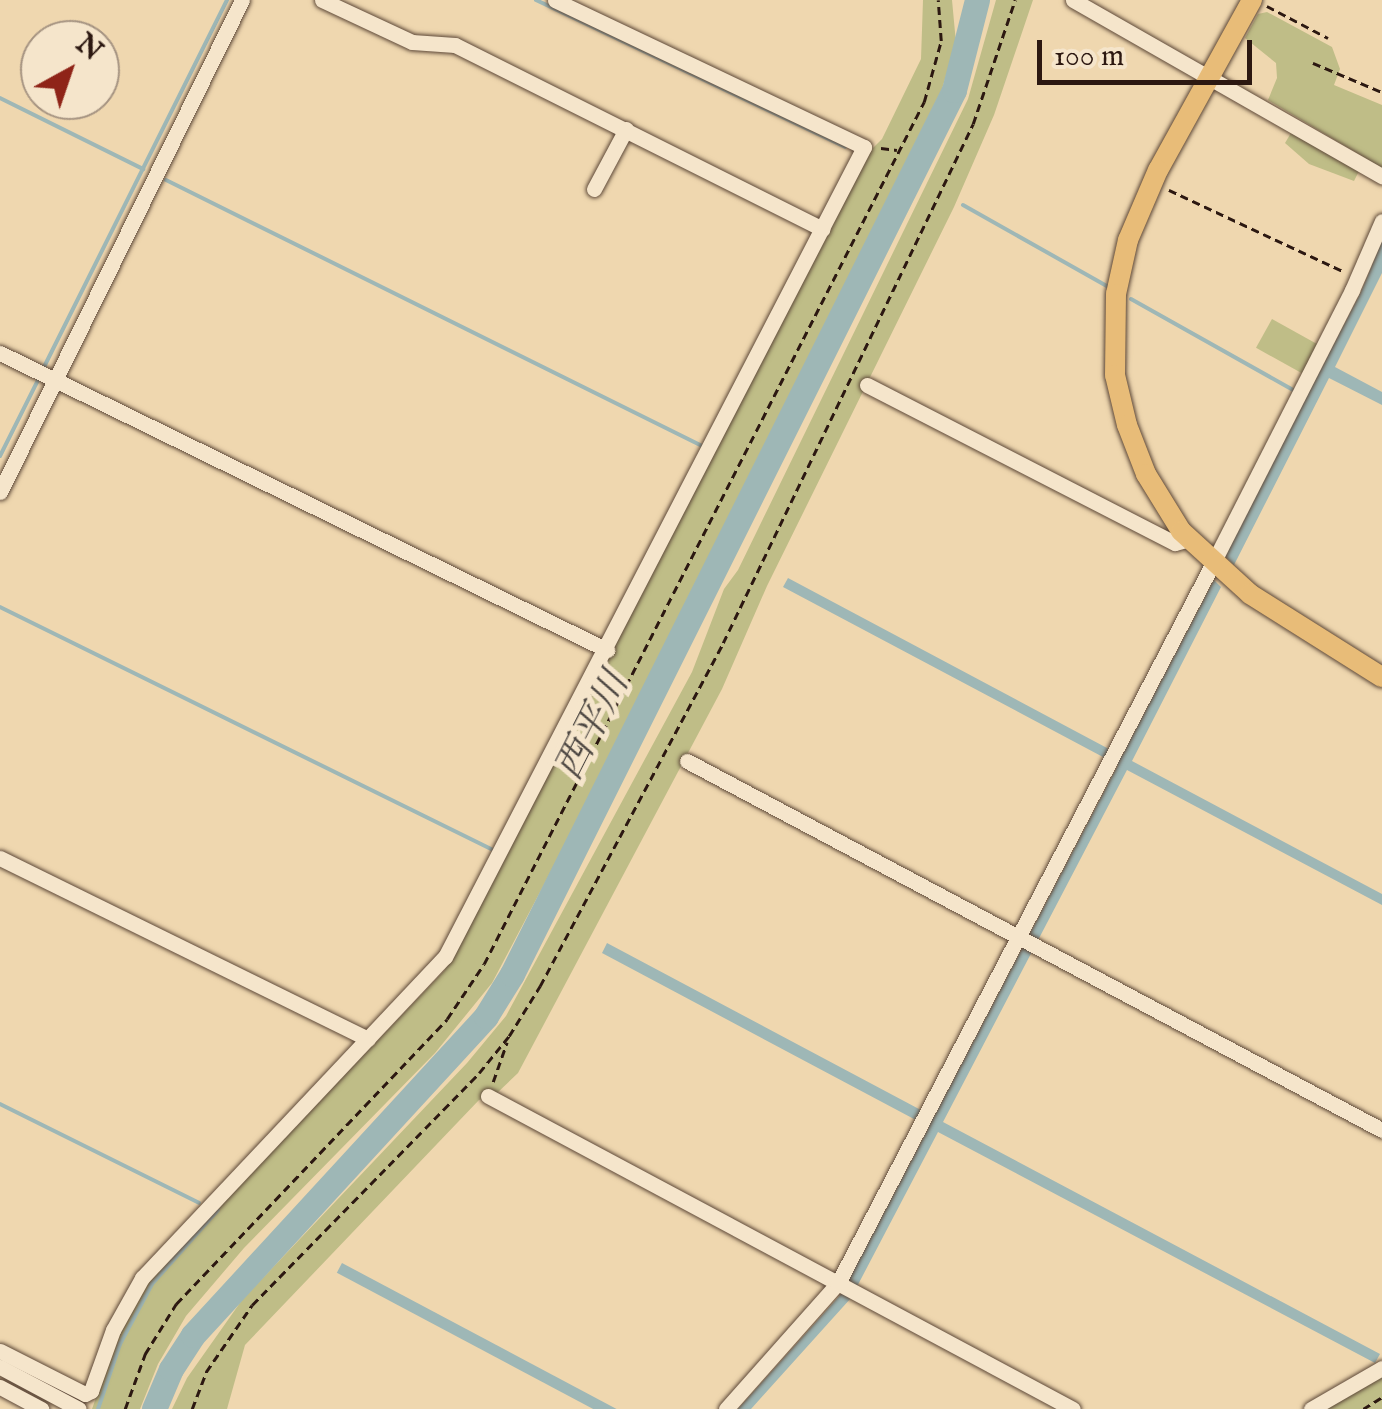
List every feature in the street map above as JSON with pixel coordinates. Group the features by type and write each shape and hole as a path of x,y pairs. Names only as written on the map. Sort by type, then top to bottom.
{"main road":[{"path":"1253,0 1153,183 1128,240 1116,294 1115,376 1126,426 1146,474 1190,540 1250,594 1382,678"}],"street":[{"path":"0,492 242,0"},
{"path":"322,0 412,42 455,45 822,229"},
{"path":"0,1351 85,1394 91,1390 112,1330 142,1278 445,958 864,147 555,0"},
{"path":"1073,0 1382,176"},
{"path":"594,189 626,129"},
{"path":"726,1409 838,1283 1214,563 1358,278 1382,222"},
{"path":"0,353 607,650"},
{"path":"868,385 1174,542 1190,540"},
{"path":"686,761 1382,1130"},
{"path":"0,858 368,1039"},
{"path":"488,1096 1073,1409"},
{"path":"0,1366 79,1409"},
{"path":"1311,1409 1382,1368"},
{"path":"0,1387 41,1409"}],"path":[{"path":"488,1096 509,1036 723,643 973,124 1014,16 1015,0"},
{"path":"1253,0 1328,38"},
{"path":"1314,63 1382,92"},
{"path":"864,147 900,150"},
{"path":"1153,183 1358,278"},
{"path":"192,1409 206,1372 252,1305 479,1073 509,1036"},
{"path":"1363,1409 1382,1397"}],"shaded area":[{"path":"923,0 952,0 956,43 942,89 626,729 492,983 435,1053 244,1248 186,1316 158,1364 140,1409 92,1409 118,1335 149,1280 444,971 866,155 882,139 921,59"},
{"path":"996,0 1033,0 994,115 954,207 767,586 722,689 518,1073 496,1094 479,1100 245,1345 227,1409 172,1409 187,1378 242,1300 467,1063 506,1016 692,672 724,589 738,570 968,99"},
{"path":"1267,12 1332,47 1340,69 1334,85 1382,105 1382,168 1268,100 1277,78 1276,63 1245,38 1258,14"},
{"path":"1291,133 1359,171 1354,181 1309,164 1285,143"},
{"path":"1272,319 1318,345 1302,374 1256,348"},
{"path":"1382,1373 1382,1409 1326,1409 1336,1404"}],"water":[{"path":"1382,241 1382,273 1335,367 1382,392 1382,405 1329,378 1234,565 1224,555 1361,292"},
{"path":"788,578 1122,756 1214,580 1221,587 1132,761 1382,894 1382,905 1127,770 943,1122 1380,1354 1375,1363 938,1132 851,1298 751,1409 738,1409 842,1293 929,1127 602,953 607,943 934,1117 1118,765 783,587"},
{"path":"342,1263 617,1409 593,1409 337,1273"}],"waterway":[{"path":"44,367 227,0"},
{"path":"536,0 845,147"},
{"name":"西平川","path":"154,1409 171,1369 193,1335 486,1016 512,974 954,90 977,0"},
{"path":"0,98 143,169"},
{"path":"166,180 702,446"},
{"path":"963,205 1107,286"},
{"path":"1131,299 1297,392"},
{"path":"0,456 40,376"},
{"path":"0,607 495,851"},
{"path":"0,1104 199,1203"},
{"path":"98,1409 120,1344 152,1284 218,1210"}]}
